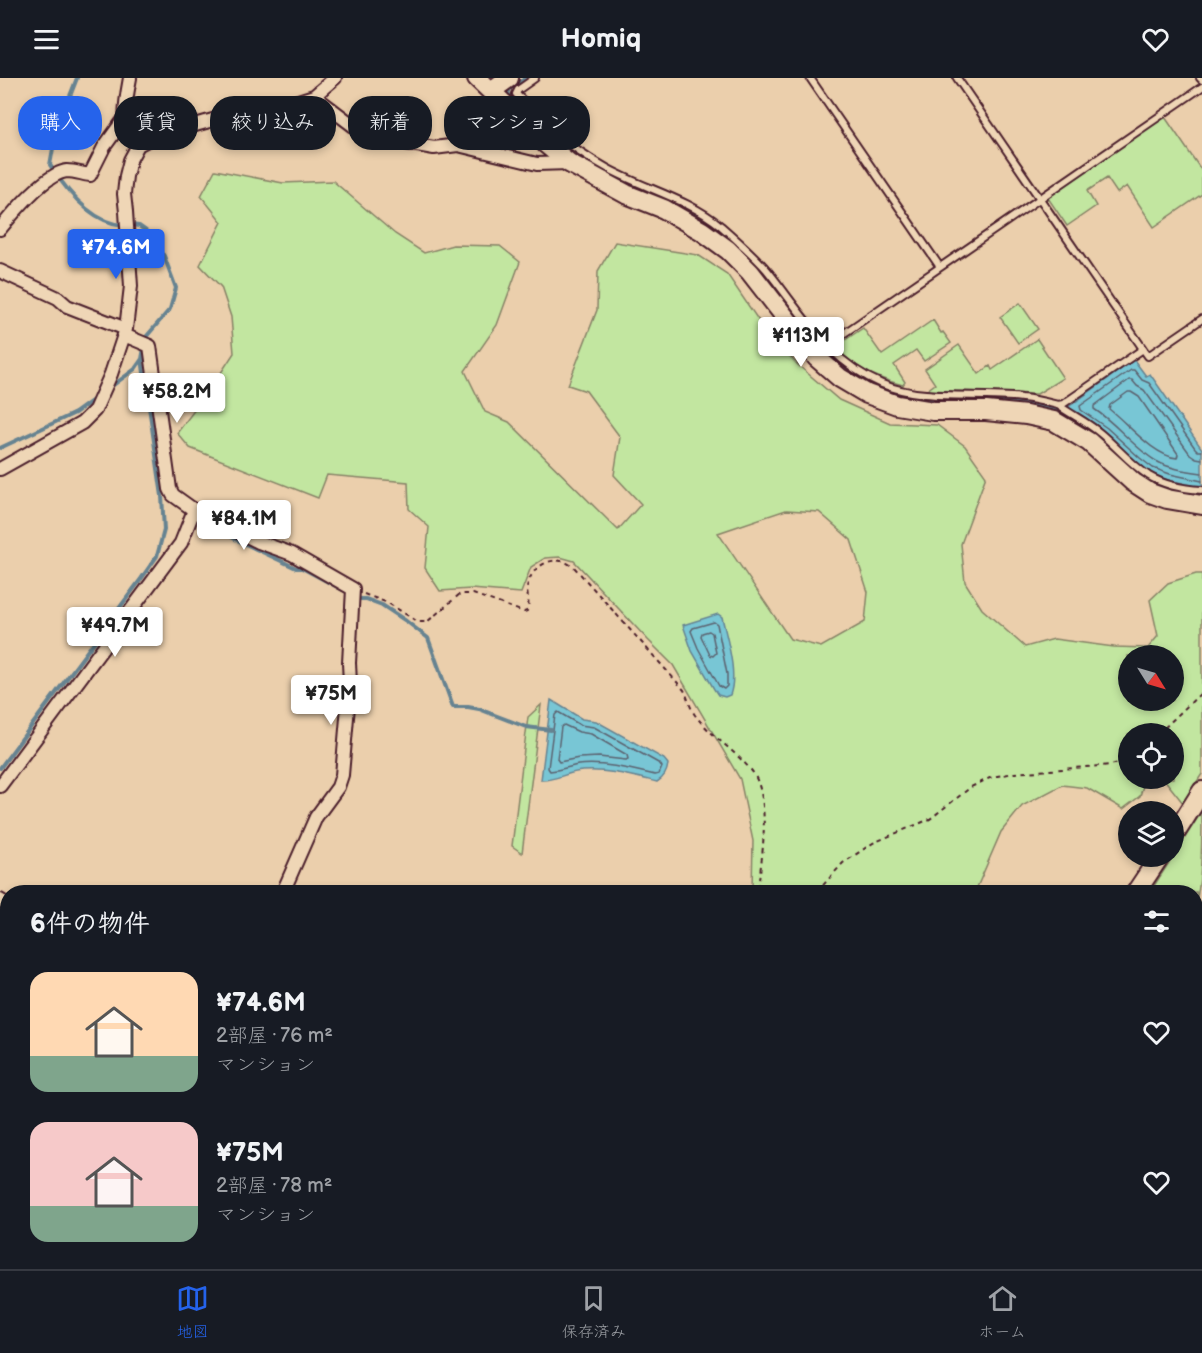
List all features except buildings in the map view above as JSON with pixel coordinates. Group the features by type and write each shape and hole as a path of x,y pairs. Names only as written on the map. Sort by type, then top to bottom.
{"street":[{"path":"128,96 130,78"},
{"path":"314,96 335,78"},
{"path":"477,78 569,163 626,194 664,209 702,231 728,250 750,272 816,358 840,378 867,394 897,405 933,411 986,411 1054,421 1089,442 1133,482 1150,493 1167,499 1202,505"},
{"path":"491,91 509,78"},
{"path":"336,113 363,133 377,138 434,148 458,145 537,164 569,163"},
{"path":"0,229 30,195 50,178 66,171 90,175 114,133"},
{"path":"0,469 82,423 95,410 103,394 125,332 131,286 124,194 130,160 136,150"},
{"path":"0,271 150,346 170,489 173,495 194,510 259,542 292,554 353,590 350,683 342,775 338,787 316,817 286,885"},
{"path":"0,786 182,543 194,510"},
{"path":"1184,820 1202,791"},
{"path":"1141,885 1153,867"}],"lane":[{"path":"535,78 516,94 556,132 581,152 608,168 668,194 718,224 766,269 817,335 841,360 862,374 908,392 1021,397 1058,405 1084,420 1150,477 1172,485 1202,490"},
{"path":"810,78 940,267"},
{"path":"957,78 1148,356 1202,319"},
{"path":"827,345 1202,87"},
{"path":"1058,405 1063,404 1143,349"}],"path":[{"path":"353,590 388,603 418,622 427,622 460,594 473,594 520,611 527,611 529,607 528,582 536,568 549,561 564,561 574,567 684,690 694,713 706,728 752,771 759,784 765,819 758,885"},
{"path":"1170,723 1202,692"},
{"path":"824,885 843,863 873,843 930,819 971,787 992,777 1118,763"}],"green space":[{"path":"1165,117 1202,171 1202,194 1154,227 1127,186 1117,193 1107,178 1087,191 1096,206 1067,226 1048,198"},
{"path":"215,170 283,183 333,181 395,234 424,253 453,245 500,246 520,262 497,325 465,371 485,412 509,422 618,530 641,504 614,475 620,437 586,391 568,385 597,310 598,271 615,242 698,255 727,274 767,333 799,366 839,400 890,423 937,425 965,446 986,476 961,544 965,582 982,609 1025,647 1054,639 1118,647 1118,711 1184,711 1184,645 1150,645 1158,636 1150,600 1168,583 1202,574 1202,774 1184,801 1181,801 1172,789 1184,789 1184,723 1118,723 1118,789 1142,789 1140,796 1133,801 1118,801 1118,806 1087,788 1062,785 1022,806 1001,832 978,885 752,885 753,841 740,779 673,665 574,561 560,557 545,558 531,567 521,593 471,589 440,591 425,568 429,527 409,509 408,482 327,475 318,498 190,448 177,433 234,353 231,317 221,287 200,265 222,222 201,196","holes":["786,510 819,512 851,540 868,592 865,622 821,647 790,639 718,533"]},
{"path":"1020,303 1038,329 1018,343 1000,317"},
{"path":"933,320 951,343 924,361 916,350 894,365 905,382 903,385 866,371 850,361 835,347 863,328 882,355"},
{"path":"1037,339 1063,378 1037,394 927,390 935,384 925,369 959,345 979,374 990,366 992,370"},
{"path":"541,705 522,853 512,846 528,717"},
{"path":"1202,811 1201,871 1199,885 1154,885 1166,867 1184,867 1184,839"}],"water":[{"path":"1134,360 1146,376 1150,374 1202,449 1202,487 1168,480 1150,473 1103,433 1067,408"},
{"path":"718,614 722,617 729,646 733,677 730,695 725,697 718,695 714,689 692,651 683,625"},
{"path":"551,700 582,719 596,721 664,759 668,764 665,775 657,782 611,772 582,771 541,780"}],"waterway":[{"path":"77,78 56,132 50,165 80,204 100,218 123,225"},
{"path":"510,96 508,93 510,89 526,78"},
{"path":"582,156 623,180 677,203"},
{"path":"684,206 719,230 741,249 770,280 822,348 862,380 887,391 913,397 1020,402 1046,407 1071,417"},
{"path":"0,768 157,556 164,530 162,496 142,359 146,337 170,309 176,288 164,256 146,231 139,226 131,225"},
{"path":"108,389 135,369 142,359"},
{"path":"0,448 75,413 97,397"},
{"path":"1083,424 1127,462"},
{"path":"1160,484 1202,494"},
{"path":"207,523 237,540 296,568 302,568 343,590"},
{"path":"360,599 382,605 428,638 453,707 479,709 526,727 551,730"}]}
